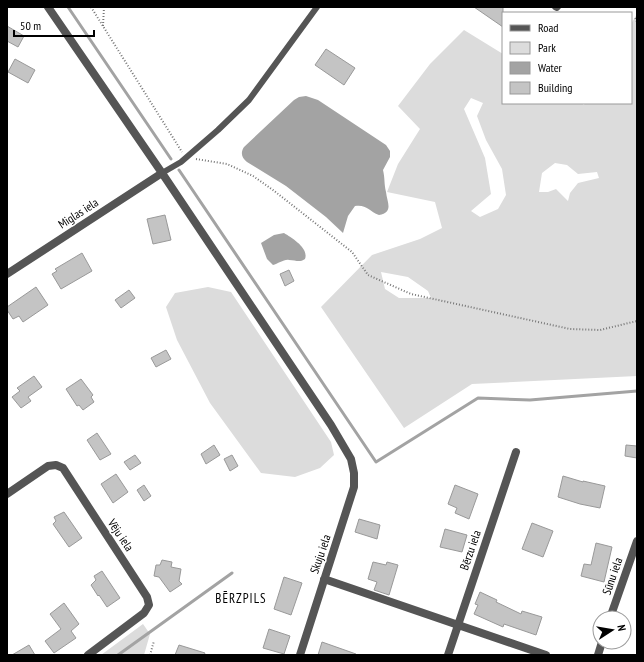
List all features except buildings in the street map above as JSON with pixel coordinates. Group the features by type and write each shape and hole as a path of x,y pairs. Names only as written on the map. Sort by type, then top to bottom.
{"street":[{"path":"48,7 162,173"},
{"name":"Miglas iela","path":"7,274 162,173"},
{"name":"Skuju iela","path":"162,173 331,425 351,459 354,473 354,487 300,655"},
{"name":"Bērzu iela","path":"448,655 516,452"},
{"name":"Vēju iela","path":"7,494 48,466 56,465 63,468 147,597 149,605 144,613 88,655"},
{"name":"Sūnu iela","path":"613,610 637,541"},
{"path":"324,579 457,626 546,655"}],"lane":[{"path":"162,173 186,157 218,130 249,100 317,7"}],"path":[{"path":"90,7 186,157 227,164 253,176 352,252 368,275 411,294 570,328 600,330 637,321"},
{"path":"103,27 104,7"},
{"path":"637,17 635,17 637,22"},
{"path":"150,655 154,641"}],"green space":[{"path":"637,14 637,376 472,384 404,428 321,307 372,255 420,239 442,228 435,202 387,192 398,164 420,129 398,106 430,64 464,30 502,53 502,104 632,104 632,22","holes":["471,98 483,103 477,116 486,140 502,169 506,195 498,209 480,217 471,211 491,194 485,158 464,109","555,163 567,165 578,174 597,172 599,178 578,183 570,193 568,201 556,189 548,192 539,192 542,173","381,272 408,277 428,291 431,298 399,298 385,289"]},
{"path":"208,287 231,292 331,442 334,455 320,468 295,477 261,473 210,403 177,340 166,307 175,293"},
{"path":"143,624 150,634 144,655 101,655"}],"water":[{"path":"306,96 318,100 386,145 390,151 390,157 383,170 388,203 387,212 379,215 365,207 355,206 348,216 343,233 326,217 286,186 247,162 242,155 244,147 294,100 299,97"},
{"path":"284,233 302,247 306,255 305,259 299,261 285,260 273,265 267,259 261,243 274,235"}],"waterway":[{"path":"68,7 171,159"},
{"path":"179,170 376,462 478,398 530,400 637,391"},
{"path":"118,655 232,573"}],"district":[{"name":"BĒRZPILS","path":"241,598"}]}
